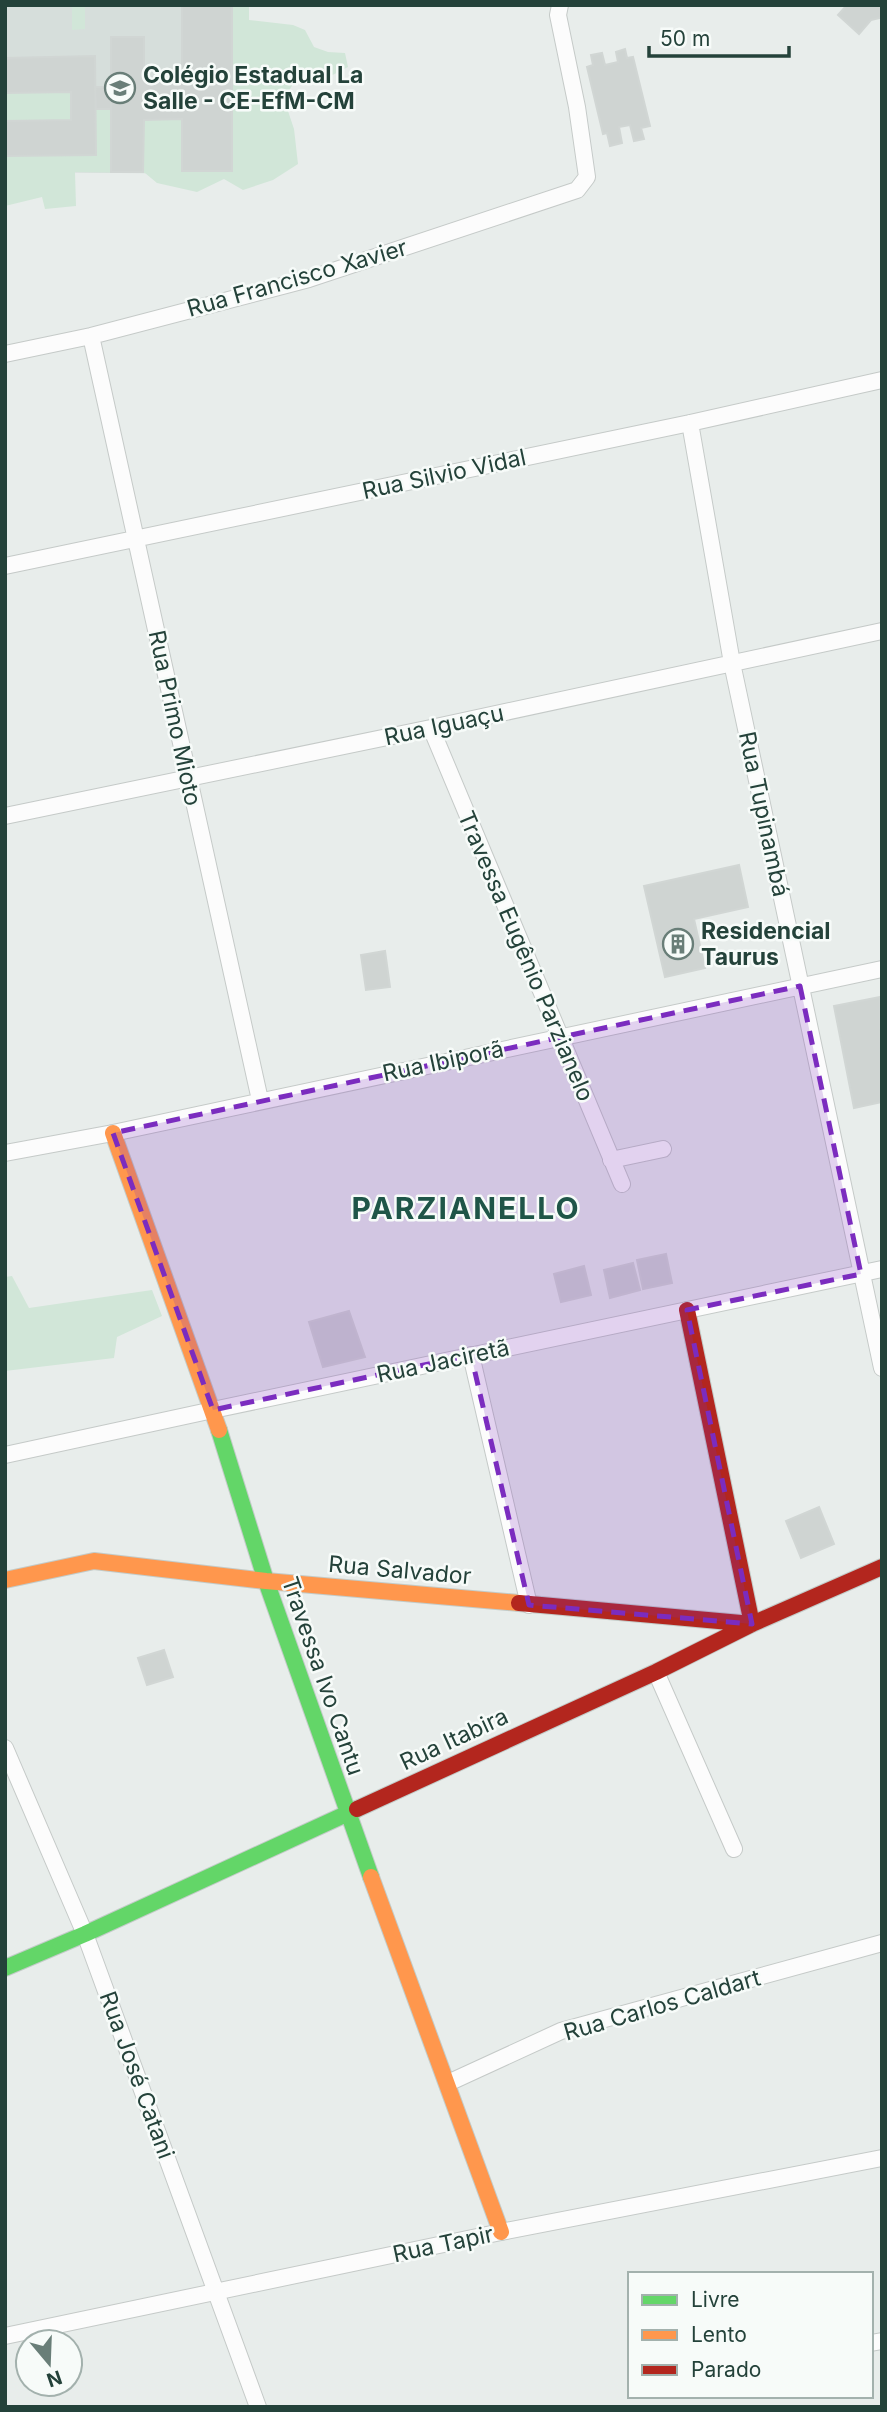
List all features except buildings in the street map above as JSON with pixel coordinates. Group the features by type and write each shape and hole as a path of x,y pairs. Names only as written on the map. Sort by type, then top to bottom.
{"street":[{"name":"Rua Francisco Xavier","path":"5,354 91,336 309,279 577,190 587,177 577,107 558,15 560,5"},
{"name":"Rua Primo Mioto","path":"91,336 260,1100"},
{"name":"Rua Silvio Vidal","path":"5,566 690,423 882,380"},
{"name":"Rua Tupinambá","path":"690,423 732,663 882,1368"},
{"name":"Rua Iguaçu","path":"5,816 430,729 882,631"},
{"name":"Travessa Eugênio Parzianelo","path":"430,729 622,1184"},
{"name":"Rua Ibiporã","path":"5,1153 113,1133 882,969"},
{"name":"Travessa Ivo Cantu","path":"113,1133 212,1410 266,1581 347,1813 501,2232"},
{"path":"611,1160 663,1149"},
{"name":"Rua Jaciretã","path":"5,1455 882,1269"},
{"path":"687,1310 752,1624"},
{"path":"471,1355 529,1605"},
{"name":"Rua Salvador","path":"5,1580 94,1561 266,1581 752,1624"},
{"name":"Rua Itabira","path":"5,1968 85,1934 656,1672 752,1624 882,1567"},
{"path":"656,1672 734,1849"},
{"name":"Rua José Catani","path":"5,1748 85,1934 258,2407"},
{"name":"Rua Carlos Caldart","path":"448,2083 561,2031 882,1944"},
{"name":"Rua Tapir","path":"5,2336 501,2232 882,2158"}],"highlighted area":[{"path":"800,986 861,1274 687,1310 752,1624 529,1605 471,1355 213,1410 113,1133"}],"shaded area":[{"name":"Colégio Estadual La Salle - CE-EfM-CM","path":"5,5 237,5 234,174 5,172"}],"green space":[{"path":"72,5 85,5 85,29 72,30"},
{"path":"232,5 249,5 249,20 293,25 305,30 314,47 328,52 345,53 348,67 319,82 296,79 284,99 294,129 298,164 273,180 243,190 224,179 197,192 157,183 145,173 75,172 76,206 45,209 42,197 5,206 5,156 96,155 96,109 111,109 112,171 143,171 144,120 182,119 182,171 231,171"},
{"path":"71,92 71,120 5,121 5,93"},
{"path":"12,1276 29,1308 152,1290 162,1316 117,1337 114,1358 5,1371 5,1277"}],"traffic: fast":[{"path":"219,1430 266,1581 371,1877"},
{"path":"5,1968 357,1809"}],"traffic: slow":[{"path":"113,1133 219,1430"},
{"path":"5,1580 94,1561 266,1581 519,1603"},
{"path":"371,1877 501,2232"}],"traffic: jam":[{"path":"519,1603 752,1624 687,1310"},
{"path":"357,1809 656,1672 752,1624 882,1567"}],"place":[{"name":"Colégio Estadual La Salle - CE-EfM-CM","path":"120,88"},
{"name":"Residencial Taurus","path":"678,944"}],"district":[{"name":"PARZIANELLO","path":"466,1208"}]}
